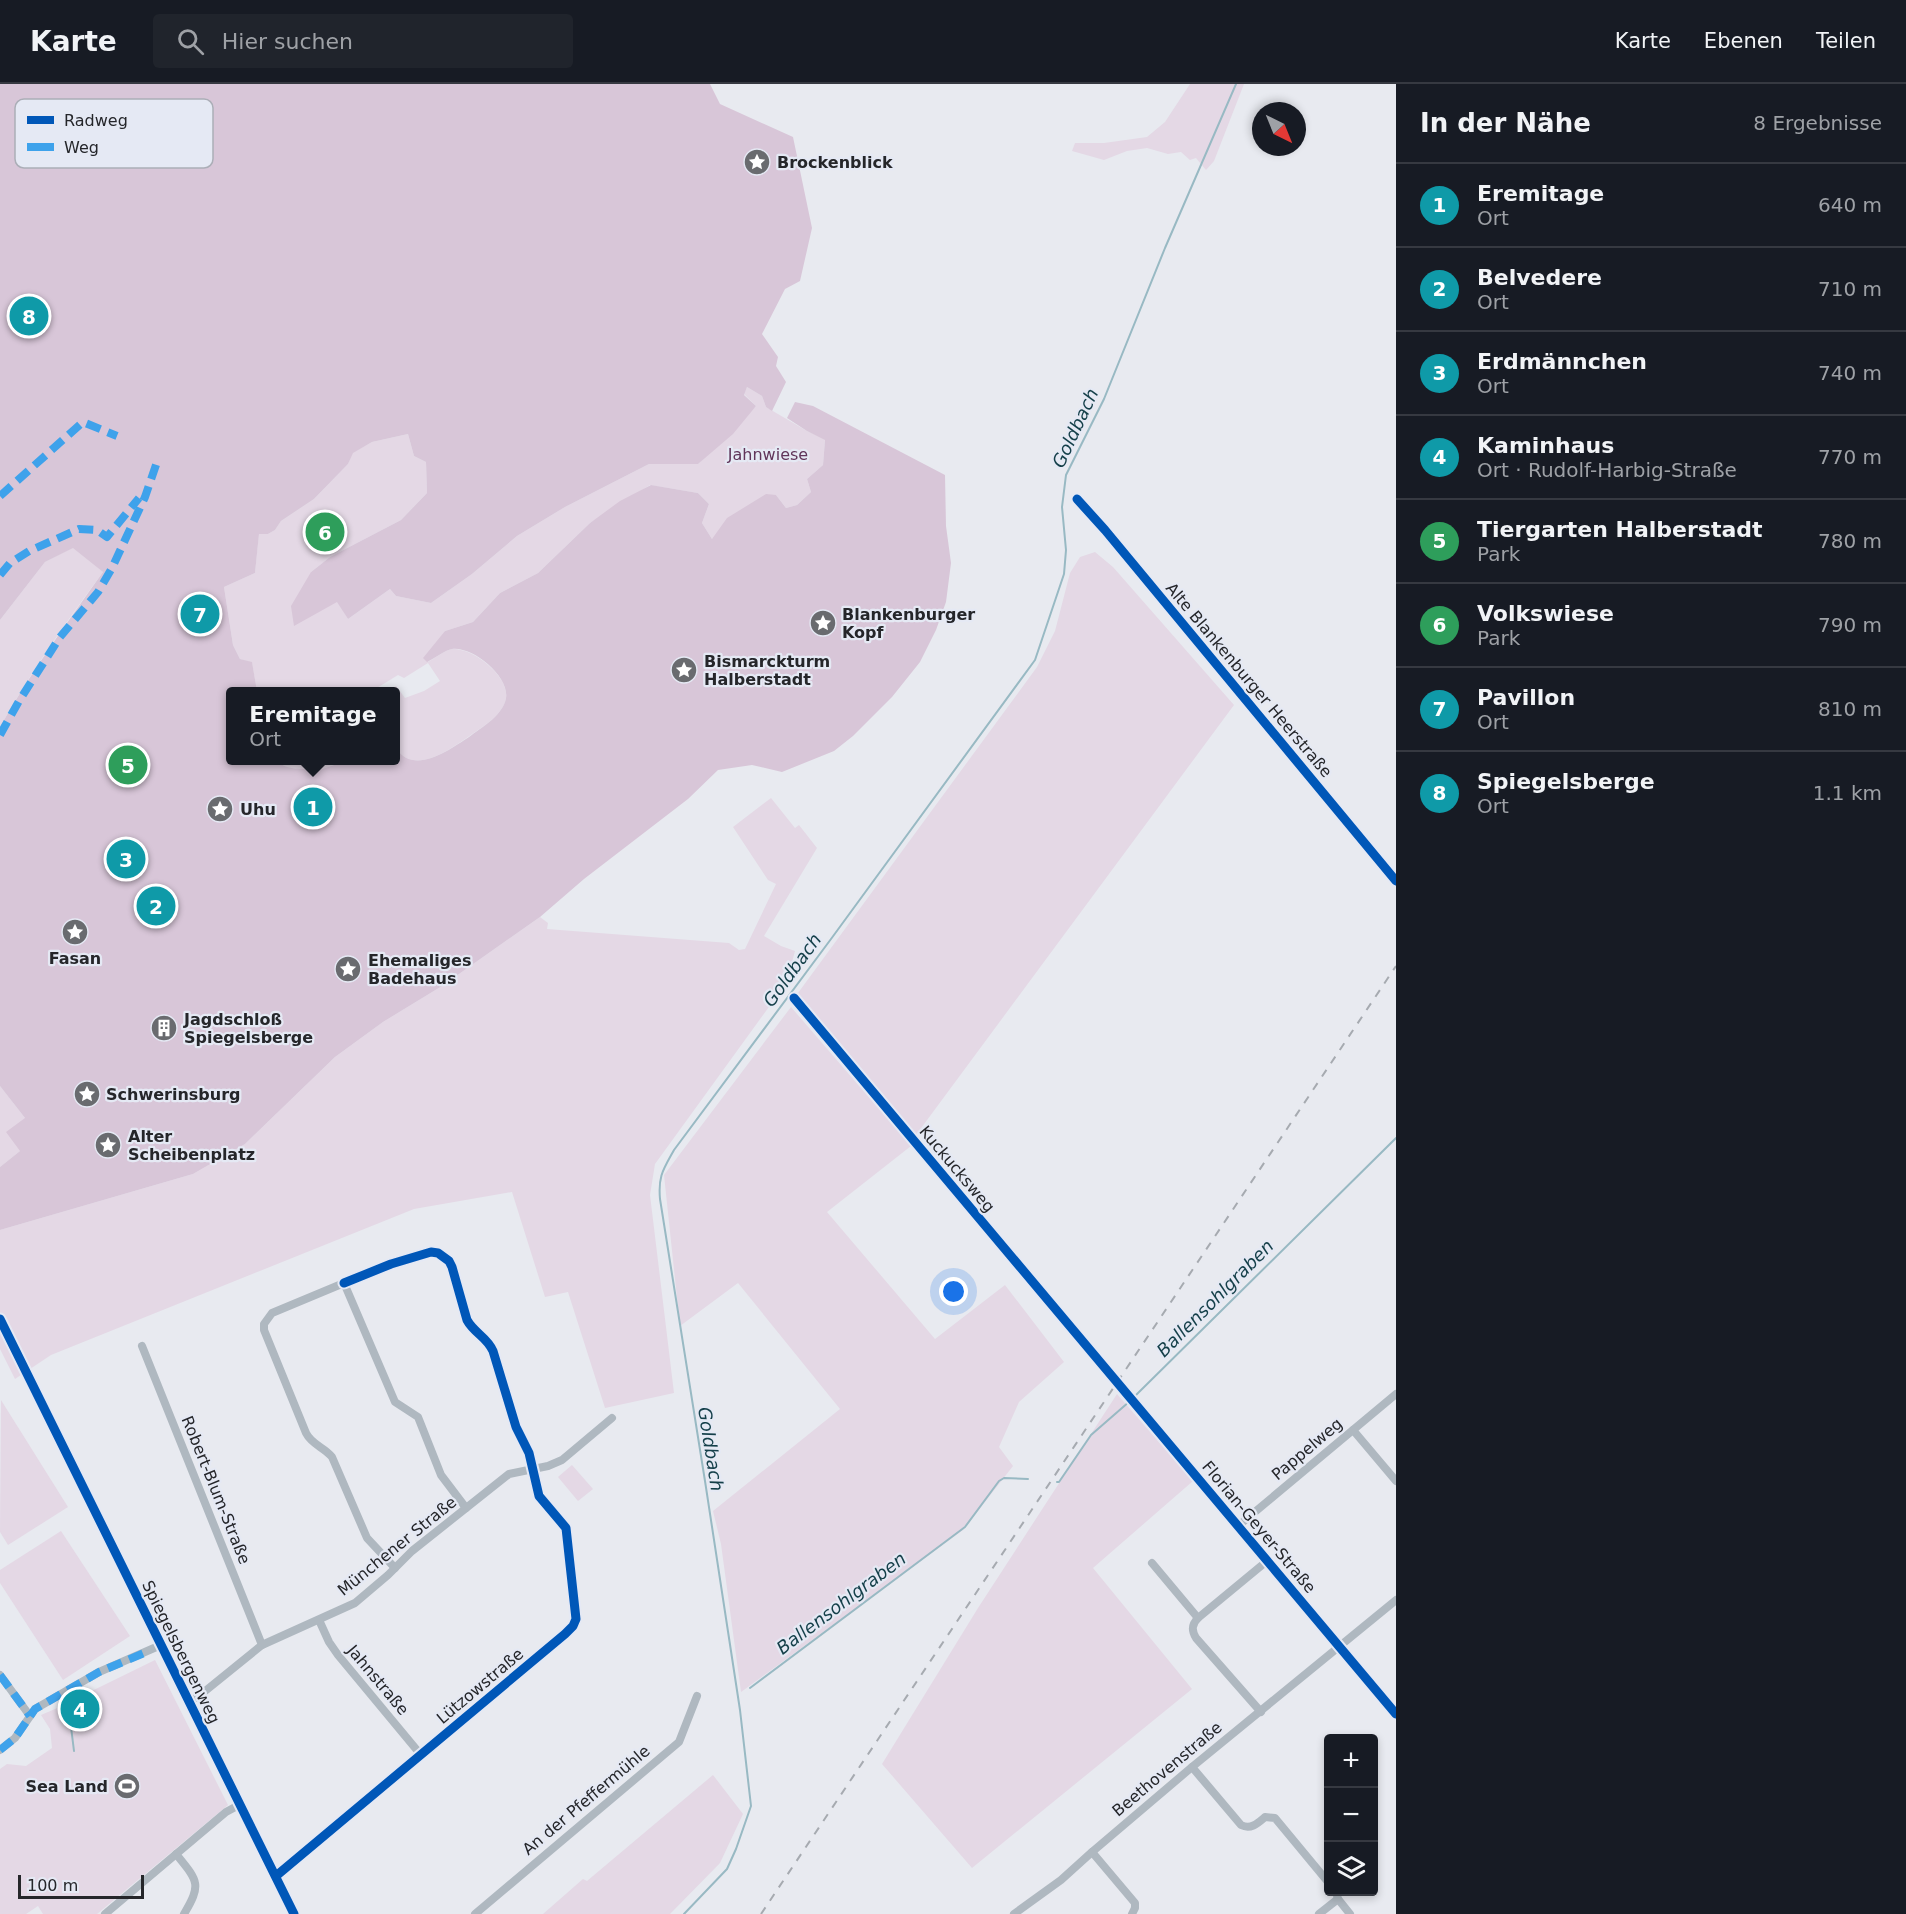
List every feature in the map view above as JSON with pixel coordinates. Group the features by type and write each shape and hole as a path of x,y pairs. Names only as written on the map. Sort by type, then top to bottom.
{"street":[{"name":"Alte Blankenburger Heerstraße","path":"1077,499 1112,538 1396,881"},
{"name":"Kuckucksweg","path":"794,998 1098,1359"},
{"path":"395,1568 367,1538 332,1457 309,1439 264,1330 264,1324 272,1313 391,1264 431,1252 445,1256 449,1261 467,1320 476,1333 490,1344 493,1351 516,1427 529,1453 533,1470"},
{"path":"344,1283 395,1402 418,1417 441,1475 466,1508"},
{"name":"Robert-Blum-Straße","path":"142,1346 262,1645"},
{"name":"Florian-Geyer-Straße","path":"1098,1359 1396,1714"},
{"name":"Pappelweg","path":"1238,1526 1396,1394"},
{"name":"Spiegelsbergenweg","path":"40,1402 294,1914"},
{"name":"Münchener Straße","path":"188,1702 199,1696 262,1645 355,1603 412,1551 509,1474 533,1470 561,1461 612,1418"},
{"path":"1353,1430 1396,1481"},
{"name":"Lützowstraße","path":"276,1876 573,1626 576,1619 566,1528 539,1496 533,1470"},
{"path":"1261,1712 1196,1638 1192,1628 1198,1617 1267,1560"},
{"path":"1152,1563 1198,1617"},
{"name":"Beethovenstraße","path":"1014,1914 1061,1880 1192,1767 1396,1600"},
{"name":"Jahnstraße","path":"320,1620 329,1642 338,1655 421,1755"},
{"path":"0,1750 15,1738 30,1716 41,1706 99,1672 161,1646"},
{"path":"0,1675 30,1716"},
{"name":"An der Pfeffermühle","path":"475,1914 679,1742 698,1696"},
{"path":"1192,1767 1242,1825 1252,1827 1265,1817 1275,1818 1324,1876"},
{"path":"105,1914 226,1812 239,1805"},
{"path":"1092,1852 1135,1902 1132,1914"},
{"path":"176,1854 192,1875 197,1888 184,1914"},
{"path":"1319,1914 1336,1896"},
{"path":"1338,1896 1350,1914"}],"green space":[{"path":"1190,84 1244,84 1214,161 1206,170 1196,158 1190,160 1181,152 1168,154 1147,148 1127,151 1104,160 1072,151 1075,143 1104,143 1147,137 1165,122"},
{"name":"Jahnwiese","path":"747,387 762,396 766,407 825,439 823,465 807,479 811,492 797,505 786,508 776,495 712,539 702,523 709,504 698,493 650,485 590,523 538,573 500,593 473,622 445,631 428,662 452,649 471,653 490,666 498,675 504,684 506,693 502,708 494,717 442,754 422,760 412,760 400,753 400,691 405,698 424,691 440,681 428,663 404,678 398,675 378,687 256,687 252,663 240,659 233,645 224,587 255,573 259,533 268,534 275,530 281,521 314,499 348,464 352,453 372,442 408,434 414,456 426,462 427,493 401,520 330,557 311,572 338,602 348,619 390,589 396,596 431,603 472,574 517,536 565,507 649,464 698,464 756,406 744,394"},
{"path":"74,547 103,572 49,648 0,727 0,620 45,562"},
{"path":"1095,552 1113,567 1234,705 916,1135 798,993 1037,667 1055,631 1070,573 1080,557"},
{"path":"282,765 334,765 313,772"},
{"path":"771,798 795,828 799,825 817,848 764,936 795,951 788,977 779,993 655,1164 650,1195 674,1393 605,1408 568,1292 545,1297 512,1192 414,1209 51,1355 15,1379 0,1349 0,1230 193,1174 245,1144 335,1057 383,1022 442,986 540,917 548,923 547,929 729,943 739,950 745,949 776,884 768,880 733,827"},
{"path":"791,1007 911,1146 827,1212 935,1339 1005,1285 1064,1362 1019,1402 999,1447 1013,1466 963,1530 741,1692 721,1544 713,1511 840,1409 738,1283 680,1326 664,1175"},
{"path":"0,1086 25,1118 20,1151 0,1167"},
{"path":"1117,1394 1193,1481 1093,1568 1192,1689 972,1868 882,1764 978,1608"},
{"path":"1,1400 68,1507 8,1545 0,1532"},
{"path":"572,1465 593,1489 578,1501 558,1477"},
{"path":"61,1531 130,1636 63,1680 0,1583 0,1570"},
{"path":"155,1660 228,1805 97,1914 43,1914 38,1906 26,1914 0,1914 0,1769 7,1764 26,1766 52,1748 50,1729 41,1715"},
{"path":"713,1775 743,1814 720,1863 670,1914 543,1914 583,1879 587,1881"}],"shaded area":[{"path":"0,84 710,84 720,104 793,137 812,228 800,281 785,289 762,334 778,357 776,366 786,382 772,411 766,407 762,396 747,387 744,395 756,406 733,434 698,464 649,464 565,507 517,536 472,574 431,603 396,596 390,589 348,619 337,602 294,626 291,606 311,572 330,557 401,520 427,493 426,462 414,456 408,434 372,442 353,453 348,464 314,499 281,521 275,530 268,534 259,534 255,573 224,587 233,645 240,659 252,662 256,687 226,687 226,765 282,765 313,772 334,765 400,765 400,753 412,760 422,760 442,754 461,742 494,717 505,702 506,693 504,684 498,675 490,666 471,653 452,649 427,662 423,658 445,631 473,622 500,593 538,573 590,523 620,501 651,485 698,493 709,504 702,523 712,539 727,518 766,494 776,495 786,508 797,505 811,492 807,479 823,465 825,440 787,418 795,402 813,406 945,475 946,526 951,563 946,602 936,630 920,662 892,697 853,736 834,751 782,772 752,765 718,770 688,799 584,879 540,917 442,986 383,1022 335,1057 245,1144 193,1174 0,1230 0,1167 20,1151 6,1132 25,1118 0,1086 0,727 36,668 103,572 73,548 45,562 0,620"}],"waterway":[{"name":"Goldbach","path":"684,1914 727,1869 751,1806 740,1710 660,1199 662,1173 674,1150 1035,660 1064,574 1066,550 1062,507 1066,475 1104,399 1165,248 1236,84"},
{"name":"Ballensohlgraben","path":"1134,1397 1396,1138"},
{"name":"Ballensohlgraben","path":"1057,1482 1091,1435 1130,1401"},
{"name":"Ballensohlgraben","path":"750,1688 965,1527 999,1481 1004,1478 1028,1479"},
{"path":"71,1727 74,1751"}],"railway":[{"path":"761,1914 1396,966"}],"marked path":[{"path":"0,496 83,422 117,436"},
{"path":"0,735 60,637 98,592 112,568 145,497 157,462"},
{"path":"0,575 10,563 29,551 79,529 97,530 107,537 139,498"},
{"path":"0,1750 15,1738 35,1709 99,1672 149,1651"},
{"path":"0,1675 30,1716"}],"cycle path":[{"path":"1077,499 1396,881"},
{"path":"794,998 1396,1714"},
{"path":"276,1876 565,1634 576,1619 566,1528 539,1496 529,1453 516,1427 493,1351 467,1320 449,1261 438,1253 431,1252 391,1264 344,1283"},
{"path":"0,1319 294,1914"}],"place":[{"name":"Brockenblick","path":"757,162"},
{"name":"Spiegelsberge","path":"29,316"},
{"name":"Volkswiese","path":"325,532"},
{"name":"Pavillon","path":"200,614"},
{"name":"Blankenburger Kopf","path":"823,623"},
{"name":"Bismarckturm Halberstadt","path":"684,670"},
{"name":"Tiergarten Halberstadt","path":"128,765"},
{"name":"Eremitage","path":"313,807"},
{"name":"Uhu","path":"220,809"},
{"name":"Erdmännchen","path":"126,859"},
{"name":"Belvedere","path":"156,906"},
{"name":"Fasan","path":"75,932"},
{"name":"Ehemaliges Badehaus","path":"348,969"},
{"name":"Jagdschloß Spiegelsberge","path":"164,1028"},
{"name":"Schwerinsburg","path":"87,1094"},
{"name":"Alter Scheibenplatz","path":"108,1145"},
{"name":"Kaminhaus","path":"80,1709"},
{"name":"Sea Land","path":"127,1786"}]}
